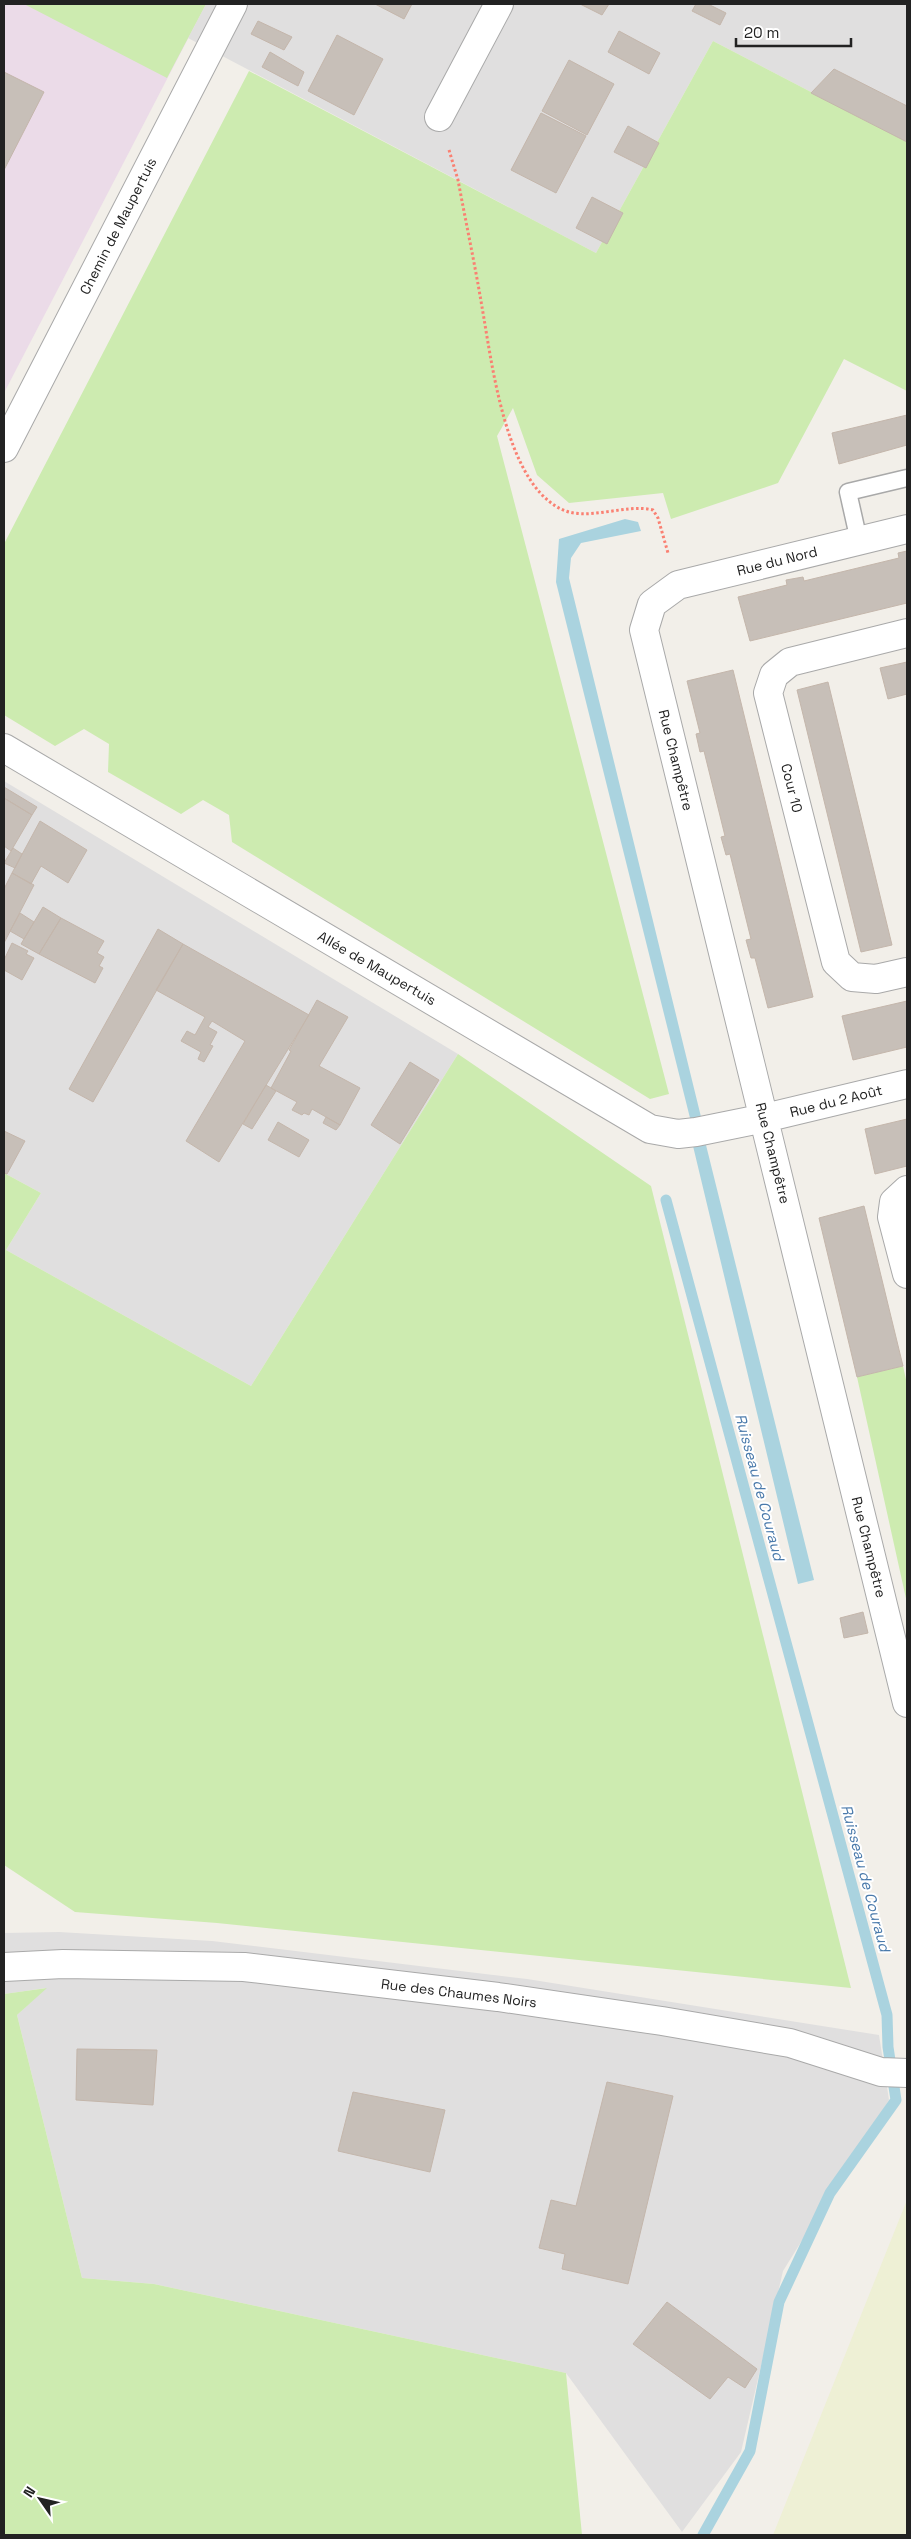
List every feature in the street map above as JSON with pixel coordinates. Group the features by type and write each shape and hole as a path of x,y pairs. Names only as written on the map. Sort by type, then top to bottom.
{"street":[{"name":"Chemin de Maupertuis","path":"4,448 233,4"},
{"path":"439,117 499,4"},
{"name":"Rue du Nord","path":"652,604 678,585 907,529"},
{"name":"Rue Champêtre","path":"652,604 644,630 765,1118 901,1651 907,1703"},
{"name":"Cour 10","path":"907,633 790,662 774,675 768,693 836,962 852,977 876,980 907,972"},
{"name":"Allée de Maupertuis","path":"4,748 650,1129 678,1134 765,1118"},
{"name":"Rue du 2 Août","path":"765,1118 907,1084"},
{"path":"907,1190 894,1202 892,1217 907,1274"},
{"name":"Rue des Chaumes Noirs","path":"4,1967 63,1964 244,1967 498,1997 662,2020 790,2043 894,2072"}],"lane":[{"path":"858,541 848,492 907,478"}],"path":[{"path":"439,117 458,180 496,389 513,444 532,485 560,509 588,514 643,507 653,510 658,518 678,585"}],"shaded area":[{"path":"4,4 206,4 4,393"},
{"path":"206,4 907,4 907,142 713,41 596,253 188,38"},
{"path":"4,781 458,1054 251,1386 6,1250 41,1193 4,1173"},
{"path":"59,1932 212,1941 527,1979 879,2035 889,2100 783,2271 741,2452 682,2532 566,2373 154,2284 82,2278 17,2015 46,1988 4,1994 4,1933"}],"green space":[{"path":"24,4 206,4 167,78"},
{"path":"713,41 907,142 907,391 844,359 778,483 671,519 663,493 569,503 537,475 513,408 497,436 669,1094 650,1099 232,842 229,815 203,800 181,814 108,772 109,744 84,729 55,746 4,715 4,544 249,71 596,253"},
{"path":"458,1054 651,1186 851,1988 217,1923 75,1912 4,1865 4,1173 41,1193 6,1250 251,1386"},
{"path":"903,1366 907,1384 907,1603 857,1377"},
{"path":"47,1988 17,2015 82,2278 154,2284 566,2373 582,2535 4,2535 4,1994"},
{"path":"907,2200 907,2535 773,2535"}],"water":[{"path":"625,519 638,522 641,531 581,543 571,558 569,578 702,1121 691,1122 556,582 559,539"},
{"path":"706,1145 814,1580 798,1584 693,1146"}],"building":[{"path":"375,4 412,4 404,19"},
{"path":"580,4 609,4 602,15"},
{"path":"696,4 708,4 726,13 720,25 692,11"},
{"path":"258,21 292,37 284,50 251,34"},
{"path":"619,31 660,53 649,74 608,52"},
{"path":"337,35 383,59 354,115 308,91"},
{"path":"270,52 304,72 298,86 262,67"},
{"path":"569,60 614,84 587,135 542,111"},
{"path":"834,69 907,106 907,142 811,93"},
{"path":"4,72 44,92 4,170"},
{"path":"541,113 586,136 556,193 511,170"},
{"path":"628,126 659,143 646,168 614,152"},
{"path":"592,197 623,213 607,244 576,228"},
{"path":"907,415 907,445 839,464 832,433"},
{"path":"907,551 907,603 750,641 738,597 787,585 786,580 803,577 804,581 899,558 898,553"},
{"path":"907,662 907,694 888,699 880,668"},
{"path":"733,670 813,997 768,1008 755,958 751,958 746,940 751,939 730,854 726,855 721,837 725,836 704,751 700,752 696,734 700,733 687,681"},
{"path":"828,682 892,945 861,952 797,690"},
{"path":"4,787 37,807 32,815 4,798"},
{"path":"4,798 32,815 11,851 4,846"},
{"path":"40,821 87,850 68,883 41,866 31,884 12,873"},
{"path":"13,848 22,854 15,868 4,863"},
{"path":"12,873 34,885 4,943 4,889"},
{"path":"43,907 61,918 39,954 21,944"},
{"path":"20,913 34,922 24,939 10,931"},
{"path":"61,918 104,941 97,953 104,957 99,966 103,968 95,983 39,954"},
{"path":"158,929 183,944 93,1102 69,1089"},
{"path":"12,943 28,951 26,954 34,958 22,980 4,970 4,960"},
{"path":"183,944 309,1015 219,1162 186,1141 245,1041 212,1021 208,1027 217,1032 210,1045 213,1046 204,1062 198,1059 201,1052 181,1041 187,1031 195,1035 205,1017 156,990"},
{"path":"317,1000 348,1017 319,1066 360,1088 340,1125 312,1109 309,1115 304,1113 302,1115 292,1110 297,1102 271,1088 291,1051 289,1050"},
{"path":"907,1001 907,1047 853,1060 842,1016"},
{"path":"410,1062 439,1080 400,1144 371,1125"},
{"path":"266,1085 276,1091 252,1129 243,1124"},
{"path":"326,1117 340,1125 336,1130 323,1123"},
{"path":"907,1119 907,1166 875,1174 865,1129"},
{"path":"278,1122 309,1140 299,1157 268,1140"},
{"path":"4,1131 25,1141 7,1174 4,1173"},
{"path":"864,1206 903,1366 857,1377 819,1218"},
{"path":"863,1612 868,1633 844,1638 840,1618"},
{"path":"77,2049 157,2050 153,2105 76,2100"},
{"path":"607,2082 673,2096 628,2284 562,2269 565,2254 539,2248 551,2200 576,2206"},
{"path":"353,2092 445,2110 430,2172 338,2151"},
{"path":"667,2302 757,2369 745,2388 728,2377 710,2399 633,2344"}],"waterway":[{"name":"Ruisseau de Couraud","path":"666,1200 887,2015 888,2047 896,2100 830,2193 779,2302 750,2451 703,2535"}]}
